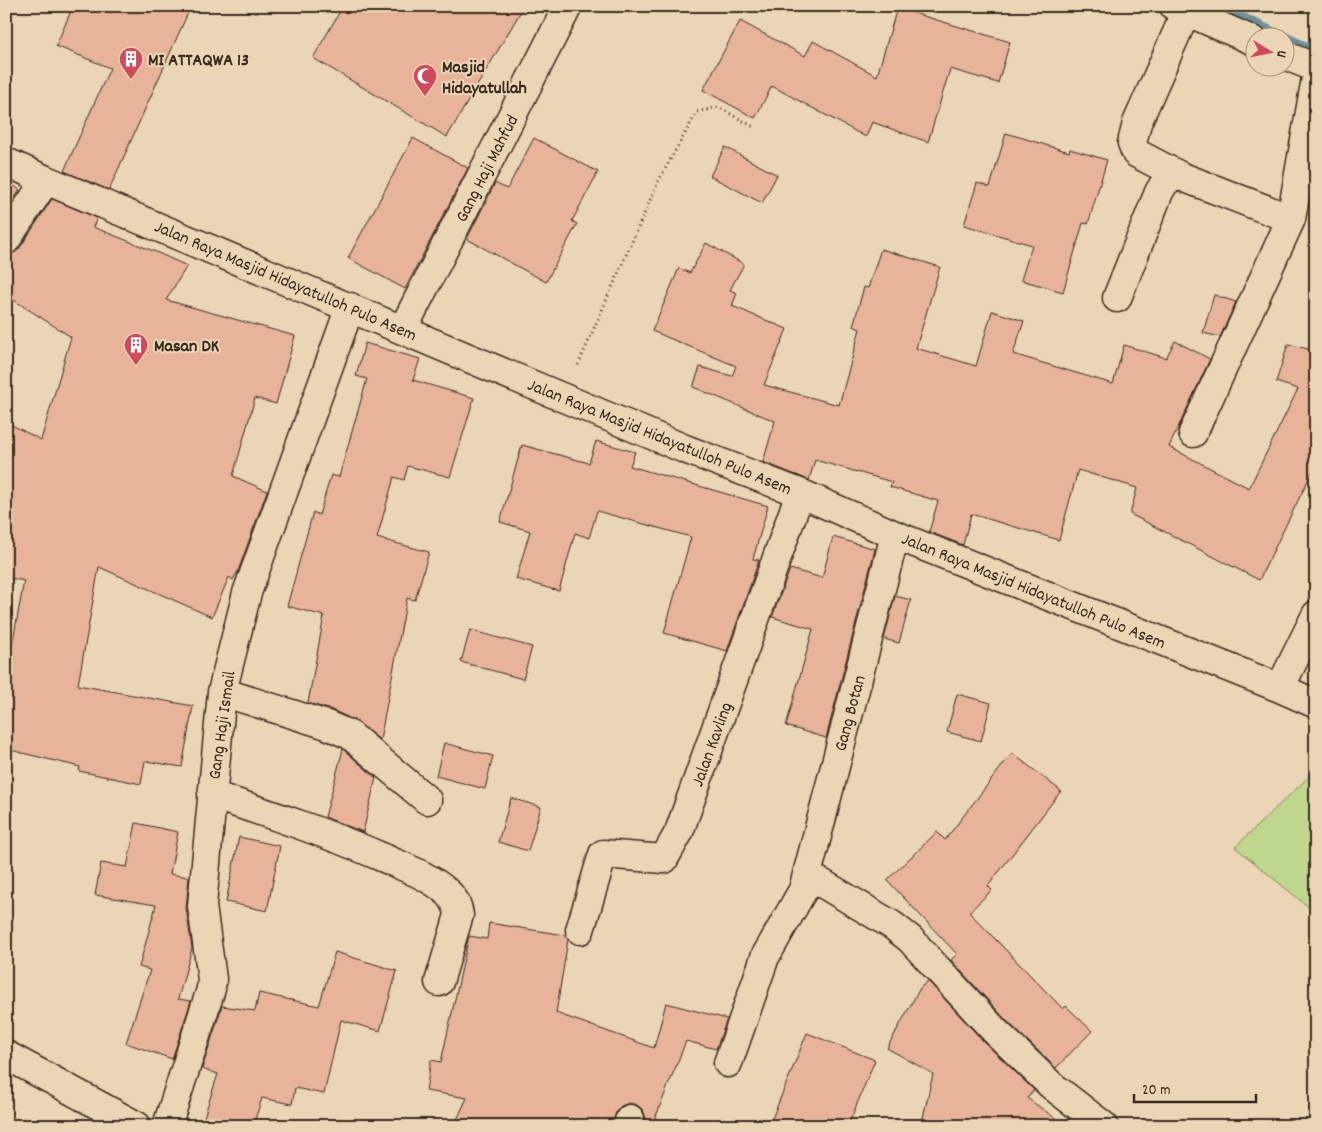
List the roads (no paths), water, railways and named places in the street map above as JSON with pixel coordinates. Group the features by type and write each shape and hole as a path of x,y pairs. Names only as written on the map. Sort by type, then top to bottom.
{"street":[{"name":"Gang Haji Mahfud","path":"403,329 568,6"},
{"path":"1244,37 1180,9 1137,123 1132,142 1136,154 1180,176 1291,219"},
{"path":"1294,58 1316,68"},
{"path":"1193,433 1291,219 1316,78"},
{"name":"Jalan Raya Masjid Hidayatulloh Pulo Asem","path":"6,162 685,449 800,493 895,535 1316,704"},
{"path":"1116,298 1159,192 1167,179 1180,176"},
{"path":"6,240 46,180"},
{"name":"Gang Haji Ismail","path":"167,1126 211,988 210,962 202,906 222,692 247,593 350,307"},
{"name":"Jalan Kavling","path":"580,930 603,854 664,859 679,832 800,493"},
{"name":"Gang Botan","path":"728,1063 765,957 803,890 895,535"},
{"path":"1280,688 1316,615"},
{"path":"222,692 327,725 350,735 427,800"},
{"path":"212,795 301,824 354,845 423,875 449,893 458,908 459,915 439,982"},
{"path":"803,890 812,882 824,883 910,939 995,1031 1087,1121"},
{"path":"6,1055 125,1123"}],"waterway":[{"path":"1215,6 1262,28"},
{"path":"1294,43 1316,53"}],"place":[{"name":"MI ATTAQWA 13","path":"131,80"},
{"name":"Masjid Hidayatullah","path":"425,97"},
{"name":"Masan DK","path":"136,366"}]}
